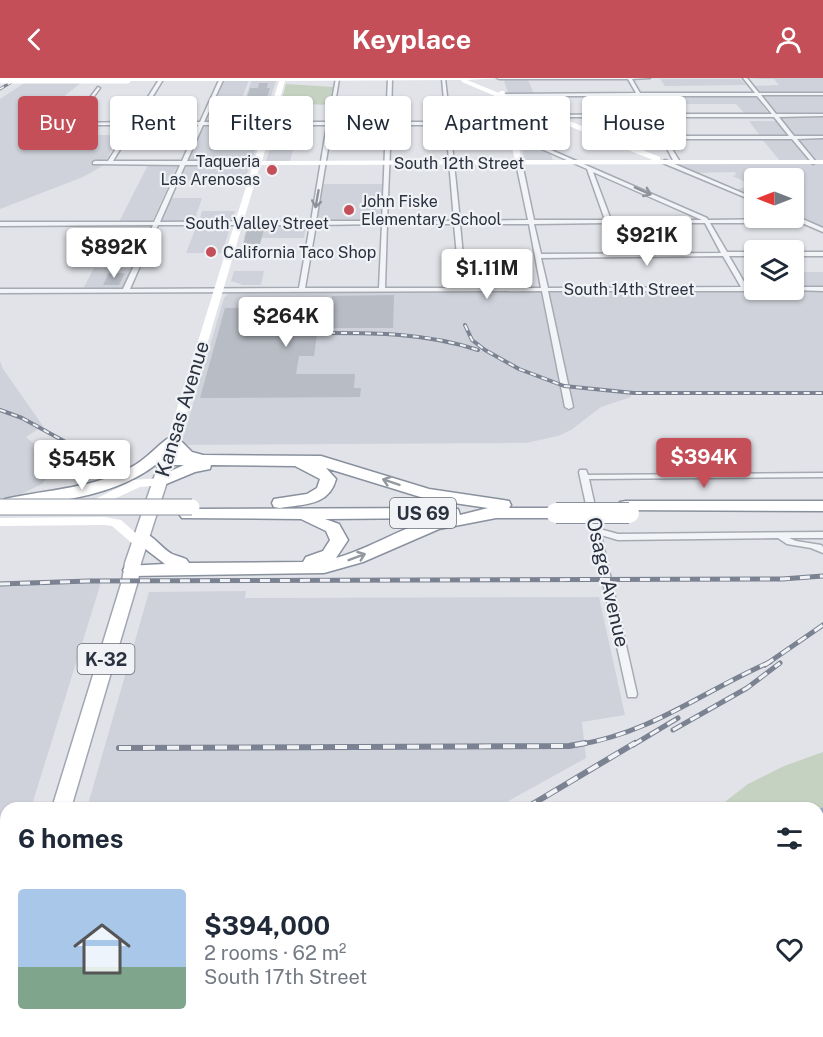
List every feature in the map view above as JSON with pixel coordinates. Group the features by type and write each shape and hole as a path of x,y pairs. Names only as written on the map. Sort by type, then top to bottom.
{"highway":[{"path":"0,506 90,488 137,470 173,442 186,455 205,460"},
{"path":"166,460 321,461 427,494 503,509"},
{"path":"159,482 191,468 217,464 298,464 318,469 328,479 325,490 312,498 257,507"},
{"name":"US 69","path":"0,506 290,513 503,509"},
{"name":"US 69","path":"0,514 257,507 628,509 823,506"},
{"path":"132,567 324,567 357,558 417,530 503,509"},
{"name":"US 69","path":"628,509 823,512"},
{"path":"132,567 180,563 311,562 325,558 337,548 339,540 333,528 316,520 290,513"},
{"path":"140,540 166,558 180,563"}],"main road":[{"name":"Kansas Avenue","path":"63,802 166,460"}],"street":[{"path":"389,96 390,78"},
{"path":"456,78 503,96 823,94"},
{"path":"499,78 503,96"},
{"path":"629,78 638,95"},
{"path":"0,80 648,78"},
{"path":"745,78 813,162"},
{"path":"152,96 162,79"},
{"path":"126,290 222,79"},
{"name":"Kansas Avenue","path":"277,96 282,79"},
{"path":"334,96 337,79"},
{"path":"444,79 446,96"},
{"path":"92,96 98,88"},
{"path":"686,115 823,115"},
{"path":"197,123 209,123"},
{"path":"686,138 823,137"},
{"path":"110,164 119,150"},
{"name":"Kansas Avenue","path":"166,460 262,150"},
{"path":"302,289 325,150"},
{"path":"382,288 387,150"},
{"path":"451,150 463,288"},
{"path":"516,150 569,407"},
{"path":"550,150 705,219 744,287"},
{"path":"635,150 744,197"},
{"path":"669,150 676,162"},
{"name":"South 12th Street","path":"95,163 823,162"},
{"path":"589,167 609,222"},
{"path":"804,221 823,230"},
{"name":"South Valley Street","path":"0,224 744,222"},
{"path":"539,256 744,254"},
{"path":"804,254 823,254"},
{"name":"South 14th Street","path":"0,291 382,288 744,289"},
{"path":"804,289 823,289"},
{"name":"Osage Avenue","path":"632,694 583,474 823,475"},
{"path":"0,506 80,509 138,483 159,482"},
{"path":"0,522 105,521 116,523 140,540"},
{"path":"597,531 618,537 823,535"},
{"path":"780,535 786,542 813,545 823,550"}],"shaded area":[{"path":"32,78 83,81 64,96 18,96 18,150 98,150 98,135 110,135 112,150 104,165 83,177 0,209 0,99"},
{"path":"823,78 823,94 759,93 753,86 779,85 774,79 749,79"},
{"path":"660,79 740,79 747,85 665,86"},
{"path":"224,80 249,80 243,96 217,96"},
{"path":"252,80 276,81 271,96 246,96"},
{"path":"504,80 528,80 534,94 508,94"},
{"path":"823,95 823,114 776,113 761,96"},
{"path":"686,96 755,96 769,114 745,114 736,104 686,104"},
{"path":"823,116 823,136 794,135 779,117"},
{"path":"749,121 776,121 787,136 761,137"},
{"path":"204,124 209,124 209,150 255,150 251,162 187,163 193,150 197,150 197,140"},
{"path":"823,138 823,161 814,159 797,139"},
{"path":"762,139 790,139 808,160 780,161"},
{"path":"269,150 293,150 290,162 266,162"},
{"path":"522,150 548,150 553,161 525,161"},
{"path":"675,164 823,164 823,228 804,219 804,168 744,168 744,181 732,176 736,175 735,172 693,173"},
{"path":"148,165 178,165 152,222 119,222"},
{"path":"187,165 250,166 245,179 179,180"},
{"name":"John Fiske Elementary School","path":"322,184 383,184 380,221 316,221"},
{"path":"744,187 744,194 734,190"},
{"path":"171,198 202,198 194,222 160,222"},
{"path":"202,211 235,211 232,222 199,222"},
{"path":"197,225 231,225 222,253 186,253"},
{"path":"247,226 306,226 304,238 244,238"},
{"path":"94,268 132,268 123,288 83,289"},
{"path":"234,271 264,271 261,285 243,285 231,281"},
{"path":"804,272 823,272 823,287 804,287"},
{"path":"744,291 744,300 804,300 804,291 823,291 823,391 630,391 631,397 601,407 571,430 558,436 526,443 184,445 183,438 224,298 229,293"},
{"path":"0,361 3,369 43,426 26,437 38,447 52,471 42,484 11,499 0,500"},
{"path":"102,579 33,802 0,802 0,581"},
{"path":"246,591 245,598 599,597 625,715 582,722 586,758 507,802 89,802 149,592"}],"green space":[{"path":"286,84 334,87 332,96 325,96 325,105 313,104 313,96 283,96"},
{"path":"823,752 823,802 725,802 748,784 784,766"}],"building":[{"path":"259,83 268,83 267,88 270,88 268,96 248,96 250,88 258,88"},
{"path":"248,227 265,227 260,244 243,244"},
{"path":"109,273 125,273 119,285 103,285"},
{"path":"394,295 393,328 318,328 314,356 299,356 296,374 355,374 354,388 361,388 360,397 200,398 225,308 331,306 332,296"}],"railway":[{"path":"0,89 18,78"},
{"path":"465,325 472,340 485,350 519,369 564,386 634,393 823,393"},
{"path":"305,333 371,333 414,336 478,350"},
{"path":"0,410 22,418 71,445"},
{"path":"0,584 89,581 782,579 823,576"},
{"path":"768,663 823,625"},
{"path":"577,745 605,739 654,721 768,663"},
{"path":"673,730 747,688 780,663"},
{"path":"633,745 678,718"},
{"path":"119,748 569,746 585,743"},
{"path":"536,802 635,743"}],"place":[{"name":"Taqueria Las Arenosas","path":"272,170"},
{"name":"John Fiske Elementary School","path":"349,210"},
{"name":"California Taco Shop","path":"211,252"}]}
